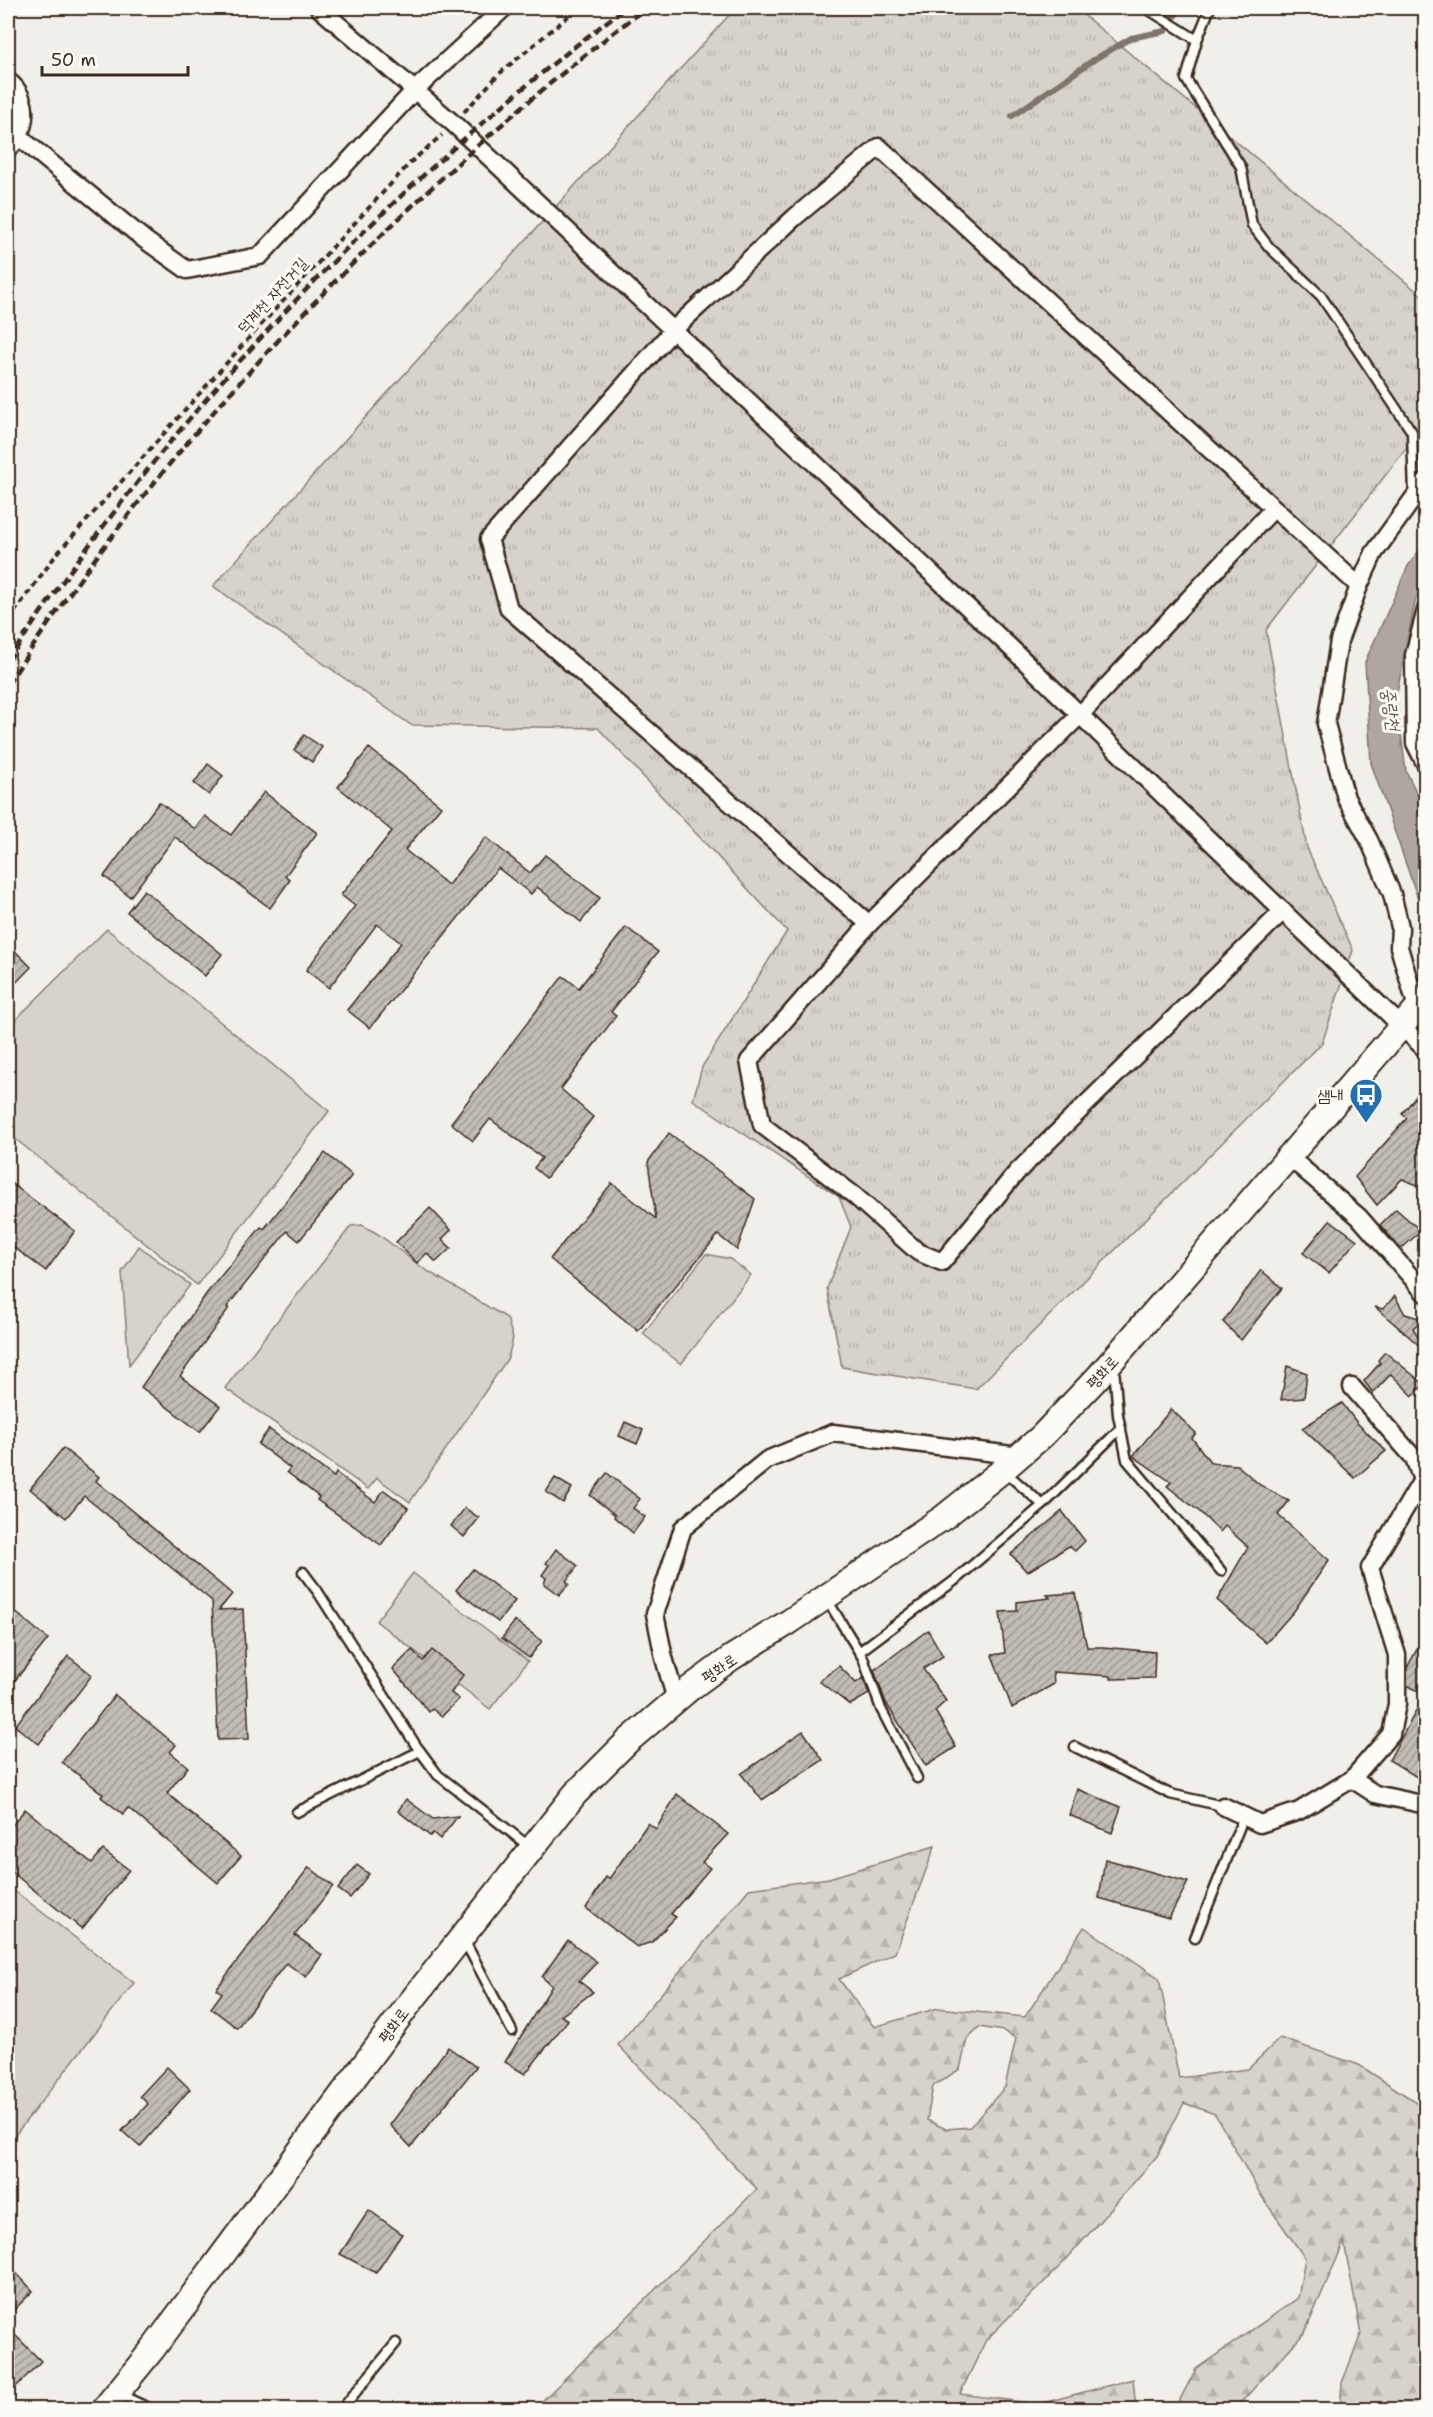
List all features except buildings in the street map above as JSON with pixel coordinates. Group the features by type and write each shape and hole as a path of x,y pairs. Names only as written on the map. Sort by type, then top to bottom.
{"main road":[{"name":"평화로","path":"113,2402 402,2013 575,1794 628,1741 676,1700 731,1659 944,1517 1011,1463 1050,1427 1114,1360 1415,1010"}],"street":[{"path":"319,8 454,124 674,330 1283,910 1415,1010"},
{"path":"8,81 20,95 24,109 24,123 13,143 188,270 260,256 415,90 504,8"},
{"path":"869,924 509,609 489,539 674,330 795,217 879,147 1359,586"},
{"path":"1425,481 1374,553 1359,586 1338,641 1326,724 1346,798 1369,840 1392,894 1400,927 1399,947 1425,1050"},
{"path":"1274,508 1080,715 869,924 749,1061 762,1125 855,1196 918,1252 942,1262 1017,1172 1283,910"},
{"path":"1425,610 1414,655 1415,743 1425,765"},
{"path":"1288,1156 1359,1217 1425,1294"},
{"path":"1223,1806 1260,1824 1299,1812 1352,1779 1390,1734 1397,1704 1397,1654 1370,1568 1422,1480 1414,1458 1352,1387"},
{"path":"676,1700 664,1658 656,1614 683,1528 767,1460 833,1433 1011,1463"},
{"path":"1352,1779 1375,1794 1425,1805"}],"lane":[{"path":"1146,8 1197,40"},
{"path":"1210,8 1197,40 1186,79 1241,167 1252,225 1269,247 1321,296 1412,432 1414,497"},
{"path":"1114,1360 1121,1428 1127,1460 1221,1571"},
{"path":"859,1652 954,1581 1043,1506 1121,1428"},
{"path":"1011,1463 1043,1506"},
{"path":"303,1572 438,1775 531,1849"},
{"path":"826,1597 859,1652 881,1709 917,1778"},
{"path":"1075,1747 1170,1794 1223,1806"},
{"path":"297,1812 420,1751"},
{"path":"1195,1938 1244,1816"},
{"path":"462,1936 512,2031"},
{"path":"341,2409 396,2343"},
{"path":"113,2402 153,2409"}],"path":[{"name":"덕계천 자전거길","path":"8,621 56,555 248,339 411,162 454,124 499,74 578,8"}],"green space":[{"path":"739,8 1075,8 1425,298 1425,424 1266,630 1307,848 1353,950 1322,1043 976,1389 842,1367 827,1288 851,1227 839,1197 693,1100 702,1067 787,931 598,728 411,725 213,586 730,14"},
{"path":"107,929 329,1111 197,1285 8,1133 8,1027"},
{"path":"362,1225 378,1234 424,1269 507,1318 513,1338 508,1358 410,1502 377,1478 368,1489 225,1388 351,1226"},
{"path":"139,1246 190,1285 129,1365 122,1272"},
{"path":"706,1254 730,1259 751,1275 681,1364 643,1334"},
{"path":"413,1573 528,1661 490,1709 376,1621"},
{"path":"935,1846 895,1953 839,1979 874,2027 938,2008 1025,2017 1084,1927 1159,1978 1179,2078 1248,2069 1280,2038 1359,2065 1425,2108 1425,2409 1340,2409 1342,2383 1361,2334 1344,2242 1305,2332 1235,2409 1175,2409 1196,2369 1298,2298 1305,2258 1262,2197 1215,2114 1184,2103 1157,2156 1065,2261 986,2340 960,2394 1039,2404 1133,2379 1136,2409 534,2409 757,2189 618,2045 749,1889 829,1878","holes":["979,2027 1003,2031 1016,2038 1005,2087 970,2127 946,2129 927,2120 933,2086 960,2069 967,2039"]},
{"path":"8,1886 134,1983 8,2144"}],"water":[{"name":"중랑천","path":"1425,542 1425,586 1416,598 1396,697 1406,771 1425,810 1425,919 1371,763 1365,662 1408,566"}],"waterway":[{"path":"1012,116 1095,59 1131,38 1165,31 1180,8"}],"railway":[{"path":"8,661 72,569 140,479 212,392 288,308 368,228 451,151 536,77 625,8"},
{"path":"8,684 51,619 145,494 194,434 299,319 410,208 467,156 555,80 646,8"}],"place":[{"name":"샘내","path":"1366,1124"}]}
